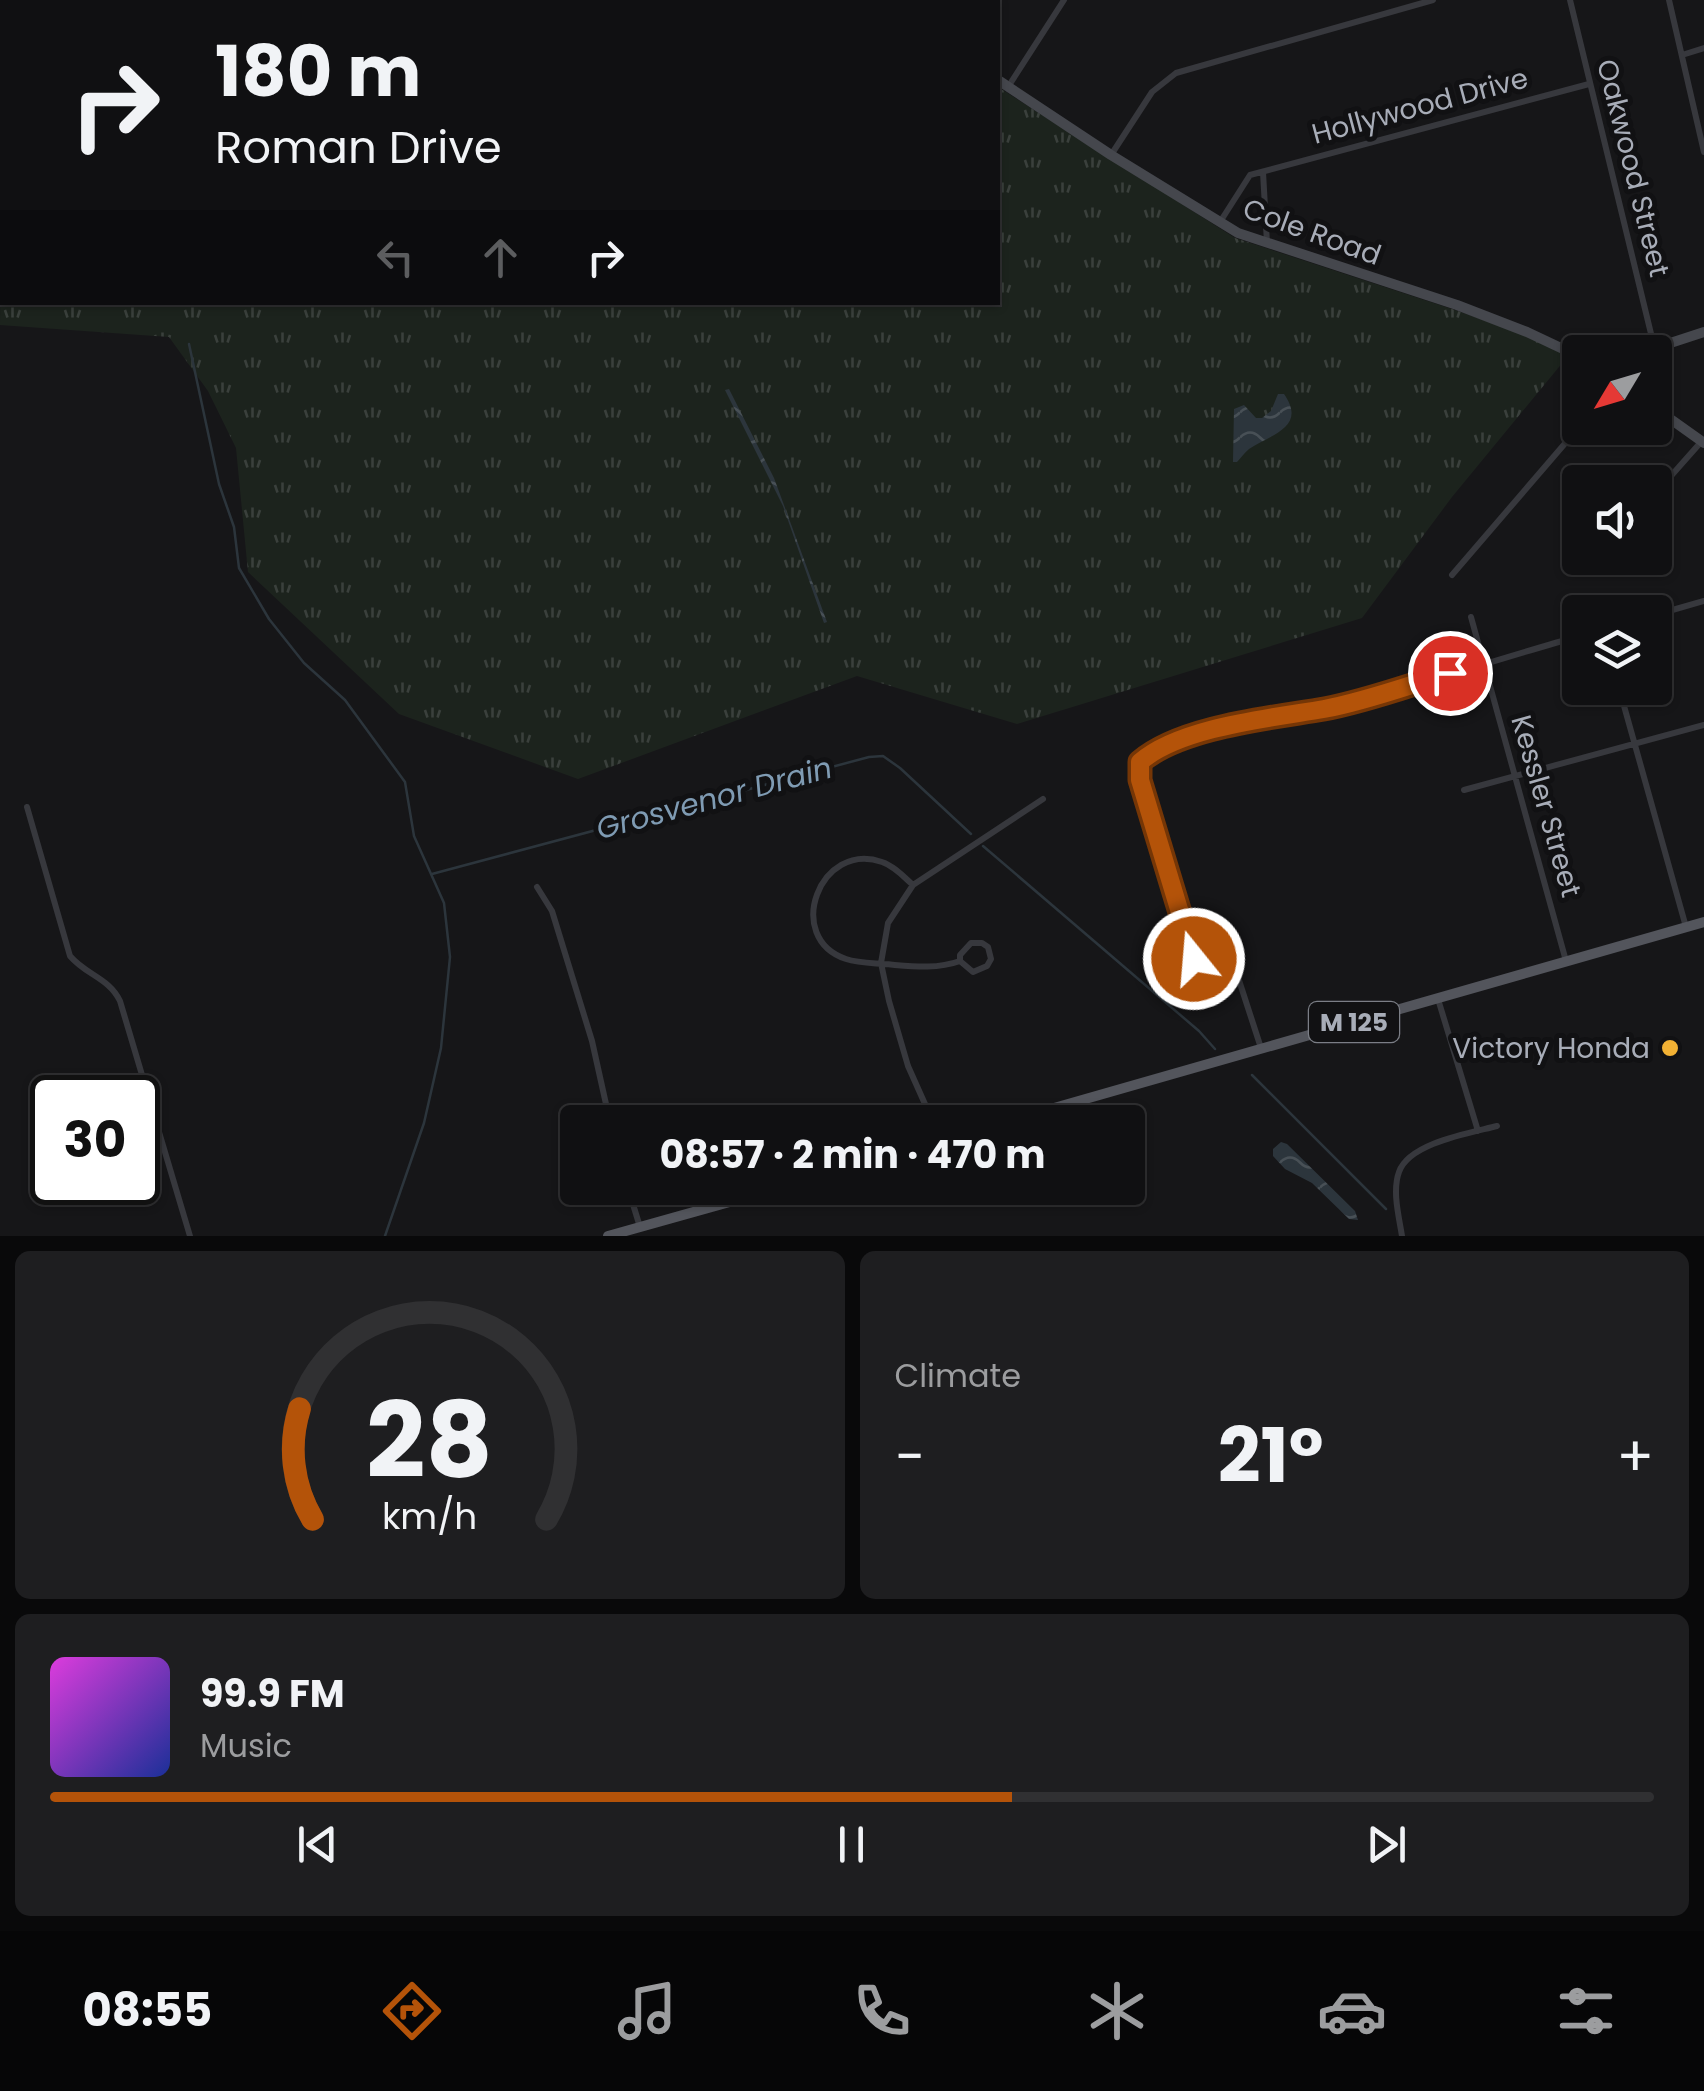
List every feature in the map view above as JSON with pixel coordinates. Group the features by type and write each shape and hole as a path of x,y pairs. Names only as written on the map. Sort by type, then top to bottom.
{"main road":[{"name":"M 125","path":"1063,1105 1704,922"},
{"path":"608,1236 718,1205"}],"street":[{"path":"1003,84 1064,0"},
{"path":"1111,155 1152,92 1176,73 1433,0"},
{"name":"Oakwood Street","path":"1570,0 1651,335"},
{"path":"1668,0 1704,152"},
{"path":"1682,55 1704,48"},
{"name":"Cole Road","path":"1003,84 1220,222 1267,244 1457,305 1562,349"},
{"name":"Hollywood Drive","path":"1220,222 1250,175 1588,84"},
{"path":"1263,172 1267,244"},
{"path":"1672,341 1704,332"},
{"path":"1672,420 1703,442 1672,476"},
{"path":"1452,575 1564,445"},
{"path":"1672,610 1704,601"},
{"name":"Kessler Street","path":"1471,617 1566,960"},
{"path":"1261,1048 1236,971 1201,969 1194,959 1140,780 1140,762 1180,740 1355,701 1562,641"},
{"path":"1624,705 1686,927"},
{"path":"1464,790 1704,724"},
{"path":"925,1105 908,1066 881,964 888,923 913,885 1043,799"},
{"path":"27,808 70,956 110,984 120,1001 190,1236"},
{"path":"913,885 884,862 849,862 832,870 817,890 812,902 814,925 826,946 844,959 930,967 960,961"},
{"path":"536,887 552,911 592,1041 606,1105"},
{"path":"971,943 982,943 990,954 988,966 973,972 960,961 960,954 971,943"},
{"path":"1438,998 1478,1131"},
{"path":"1402,1236 1396,1184 1403,1164 1427,1146 1497,1126"},
{"path":"633,1205 640,1227"}],"green space":[{"path":"1000,88 1235,238 1524,335 1562,353 1562,363 1452,497 1362,618 1017,724 857,676 578,779 399,714 248,572 236,448 208,391 169,337 0,325 0,305 1000,305"}],"water":[{"path":"729,389 774,478 827,622 824,623 783,506 725,390"},
{"path":"1278,394 1284,394 1290,406 1289,423 1233,462 1234,409 1244,405 1256,418 1262,418 1271,411"},
{"path":"1281,1142 1355,1211 1358,1220 1349,1219 1312,1183 1285,1169 1273,1156 1273,1149"}],"waterway":[{"path":"189,344 219,484 234,527 239,568 269,619 304,663 345,700 405,782 414,836 444,903 450,957 441,1048 424,1123 385,1236"},
{"name":"Grosvenor Drain","path":"432,874 869,757 883,756 900,768 971,834"},
{"name":"Grosvenor Drain","path":"983,846 1199,1031 1215,1049"},
{"name":"Grosvenor Drain","path":"1252,1075 1386,1209"}],"place":[{"name":"Victory Honda","path":"1670,1048"}],"route":[{"path":"1194,959 1140,780 1140,762 1180,740 1355,701 1450,673"}]}
